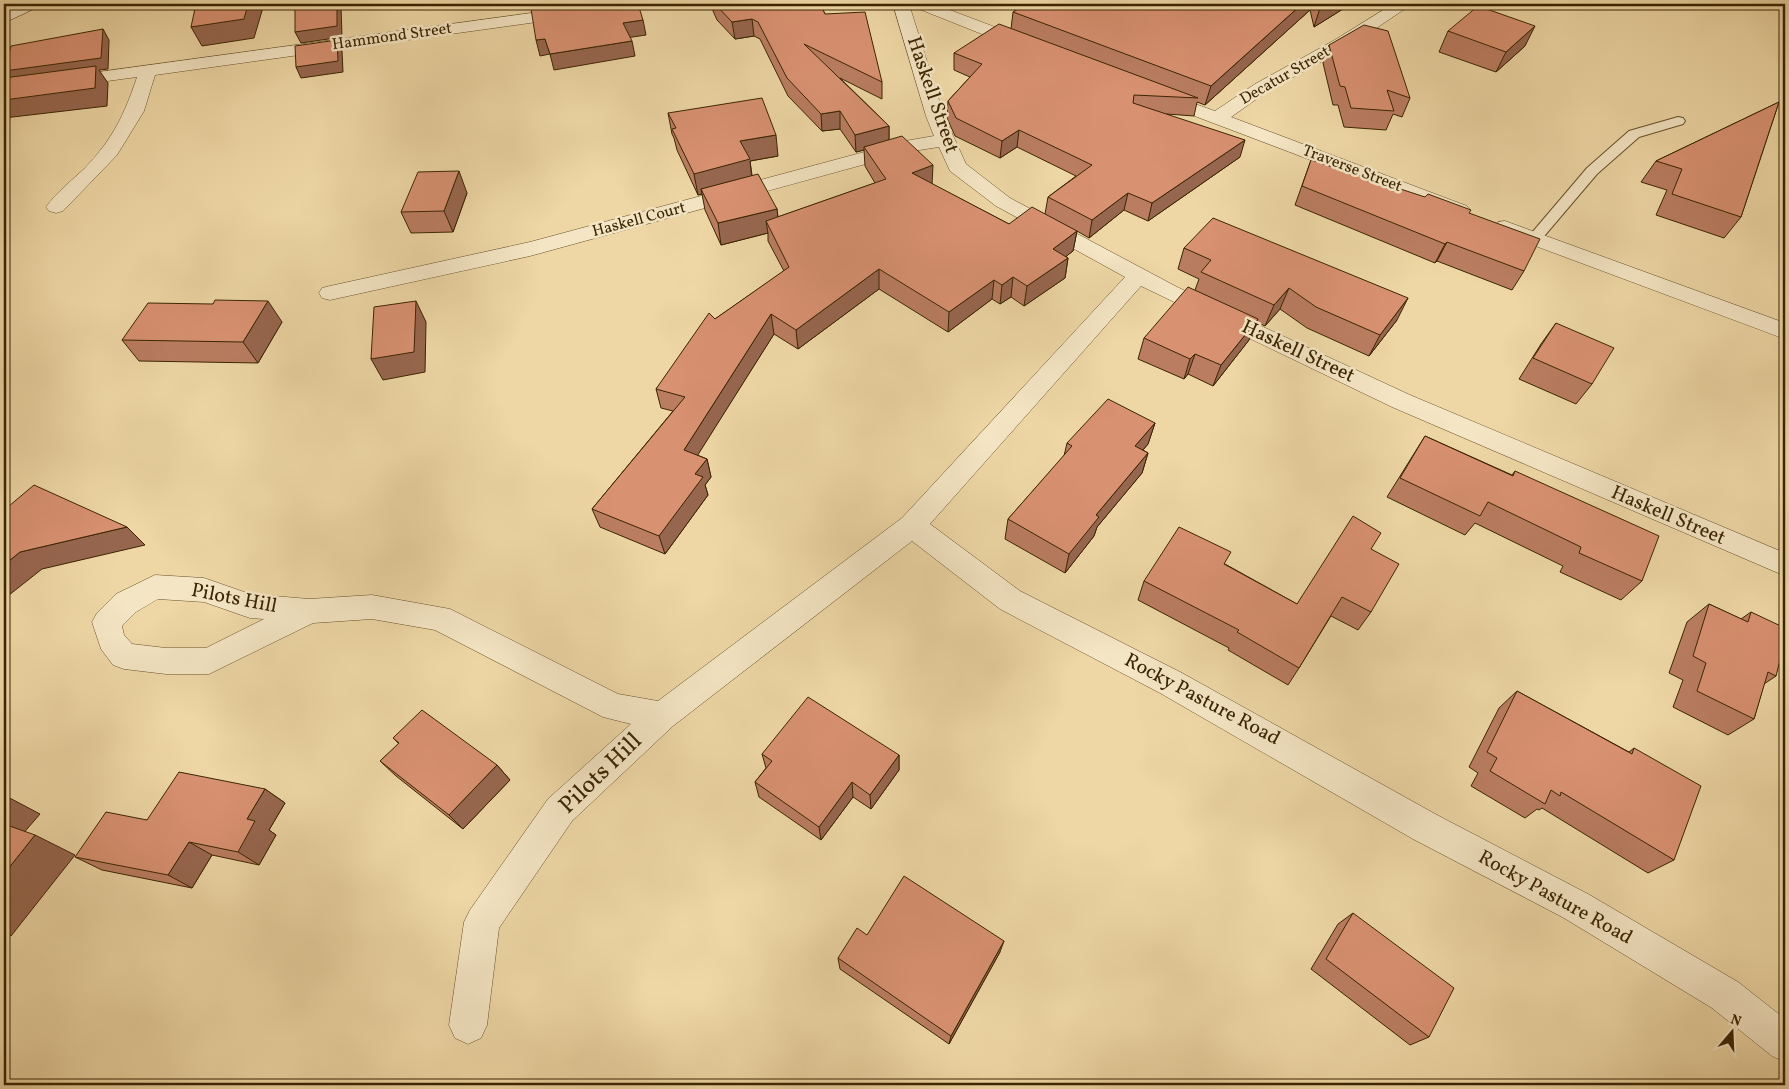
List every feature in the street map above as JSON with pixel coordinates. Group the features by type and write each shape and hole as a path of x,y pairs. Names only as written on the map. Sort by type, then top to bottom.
{"street":[{"path":"4,18 32,4"},
{"name":"Hammond Street","path":"4,90 631,4"},
{"name":"Haskell Street","path":"901,4 919,67 945,140 957,167 1003,202 1169,292 1401,401 1785,565"},
{"path":"920,4 1043,51"},
{"name":"Decatur Street","path":"1218,118 1240,100 1268,82 1338,45 1404,4"},
{"path":"56,207 92,173 124,134 135,110 148,70"},
{"name":"Traverse Street","path":"1144,90 1785,331"},
{"name":"Haskell Court","path":"330,293 390,278 456,268 903,147 945,140"},
{"path":"912,526 1139,275"},
{"name":"Pilots Hill","path":"468,1025 482,922 560,810 662,716 792,614 912,526"},
{"name":"Rocky Pasture Road","path":"912,526 1010,600 1172,683 1425,827 1576,906 1725,995 1785,1043"},
{"name":"Pilots Hill","path":"308,611 209,661 166,661 124,656 111,640 107,622 126,603 155,587 204,590 250,606 308,611 372,607 440,618 614,707 662,716"}],"lane":[{"path":"1535,238 1592,171 1634,134 1678,121"}],"building":[{"path":"196,4 248,4 244,19 191,27"},
{"path":"295,4 337,4 337,26 295,32"},
{"path":"570,4 638,4 643,20 623,23 632,41 550,54 545,39 536,40 531,9"},
{"path":"715,4 820,4 825,14 865,12 882,82 804,44 889,126 855,135 840,111 821,114 787,78 758,22 752,19 732,22"},
{"path":"1026,4 1302,4 1211,86 1013,12"},
{"path":"1319,4 1327,4 1320,8"},
{"path":"1478,6 1535,26 1506,52 1448,31"},
{"path":"999,24 1198,98 1134,95 1133,103 1245,140 1152,203 1128,193 1092,220 1048,197 1092,165 1019,130 1002,141 956,118 948,101 982,64 954,53"},
{"path":"1364,25 1388,31 1410,98 1387,90 1394,111 1351,108 1345,87 1340,86 1329,45"},
{"path":"103,29 101,58 4,71 11,46"},
{"path":"337,40 338,61 296,67 295,46"},
{"path":"96,66 95,88 4,100 4,78"},
{"path":"762,98 776,135 740,141 750,159 694,174 672,129 676,128 668,113"},
{"path":"1779,102 1741,217 1672,194 1682,169 1656,161"},
{"path":"902,136 933,165 912,173 1009,224 1032,207 1077,231 1053,249 1068,258 1027,286 1013,277 1002,285 994,280 949,312 879,269 796,330 771,314 684,450 707,459 695,474 703,477 659,536 592,509 685,397 656,389 709,313 715,319 789,267 766,221 886,179 864,147"},
{"path":"1311,160 1425,197 1428,194 1471,210 1469,213 1540,239 1524,271 1447,242 1445,244 1302,186"},
{"path":"459,171 444,211 401,212 418,172"},
{"path":"758,174 777,209 718,223 701,189"},
{"path":"1213,218 1408,298 1380,335 1316,307 1289,288 1274,305 1201,272 1211,260 1184,248"},
{"path":"1188,287 1258,319 1221,365 1195,354 1190,359 1144,338"},
{"path":"215,300 268,301 243,342 122,340 148,303 213,304"},
{"path":"416,301 414,352 371,359 374,307"},
{"path":"1556,323 1614,348 1592,384 1533,358"},
{"path":"1108,399 1155,423 1135,446 1148,453 1096,515 1099,517 1069,554 1008,519 1072,446 1067,443"},
{"path":"1425,436 1513,476 1515,471 1659,536 1642,581 1579,553 1581,547 1488,502 1480,516 1400,478"},
{"path":"34,485 127,527 20,552 4,565 4,503 9,506"},
{"path":"1353,516 1381,533 1371,549 1399,564 1371,612 1342,597 1299,668 1237,632 1239,630 1144,581 1179,527 1231,552 1224,564 1297,604"},
{"path":"1709,604 1748,622 1751,612 1785,628 1785,641 1776,676 1768,672 1754,719 1697,691 1706,663 1693,656"},
{"path":"1517,691 1632,754 1634,748 1701,786 1674,860 1561,792 1560,796 1551,790 1545,804 1490,771 1497,758 1487,752"},
{"path":"808,697 899,755 870,795 852,782 819,827 755,782 772,761 762,754"},
{"path":"422,710 497,765 449,815 380,761 399,743 393,738"},
{"path":"179,772 265,789 247,819 255,821 238,852 189,842 168,875 75,857 106,812 147,820"},
{"path":"4,824 35,835 4,874"},
{"path":"904,876 1004,941 951,1036 838,958 857,928 867,935"},
{"path":"1353,913 1454,988 1429,1037 1326,959"}]}
